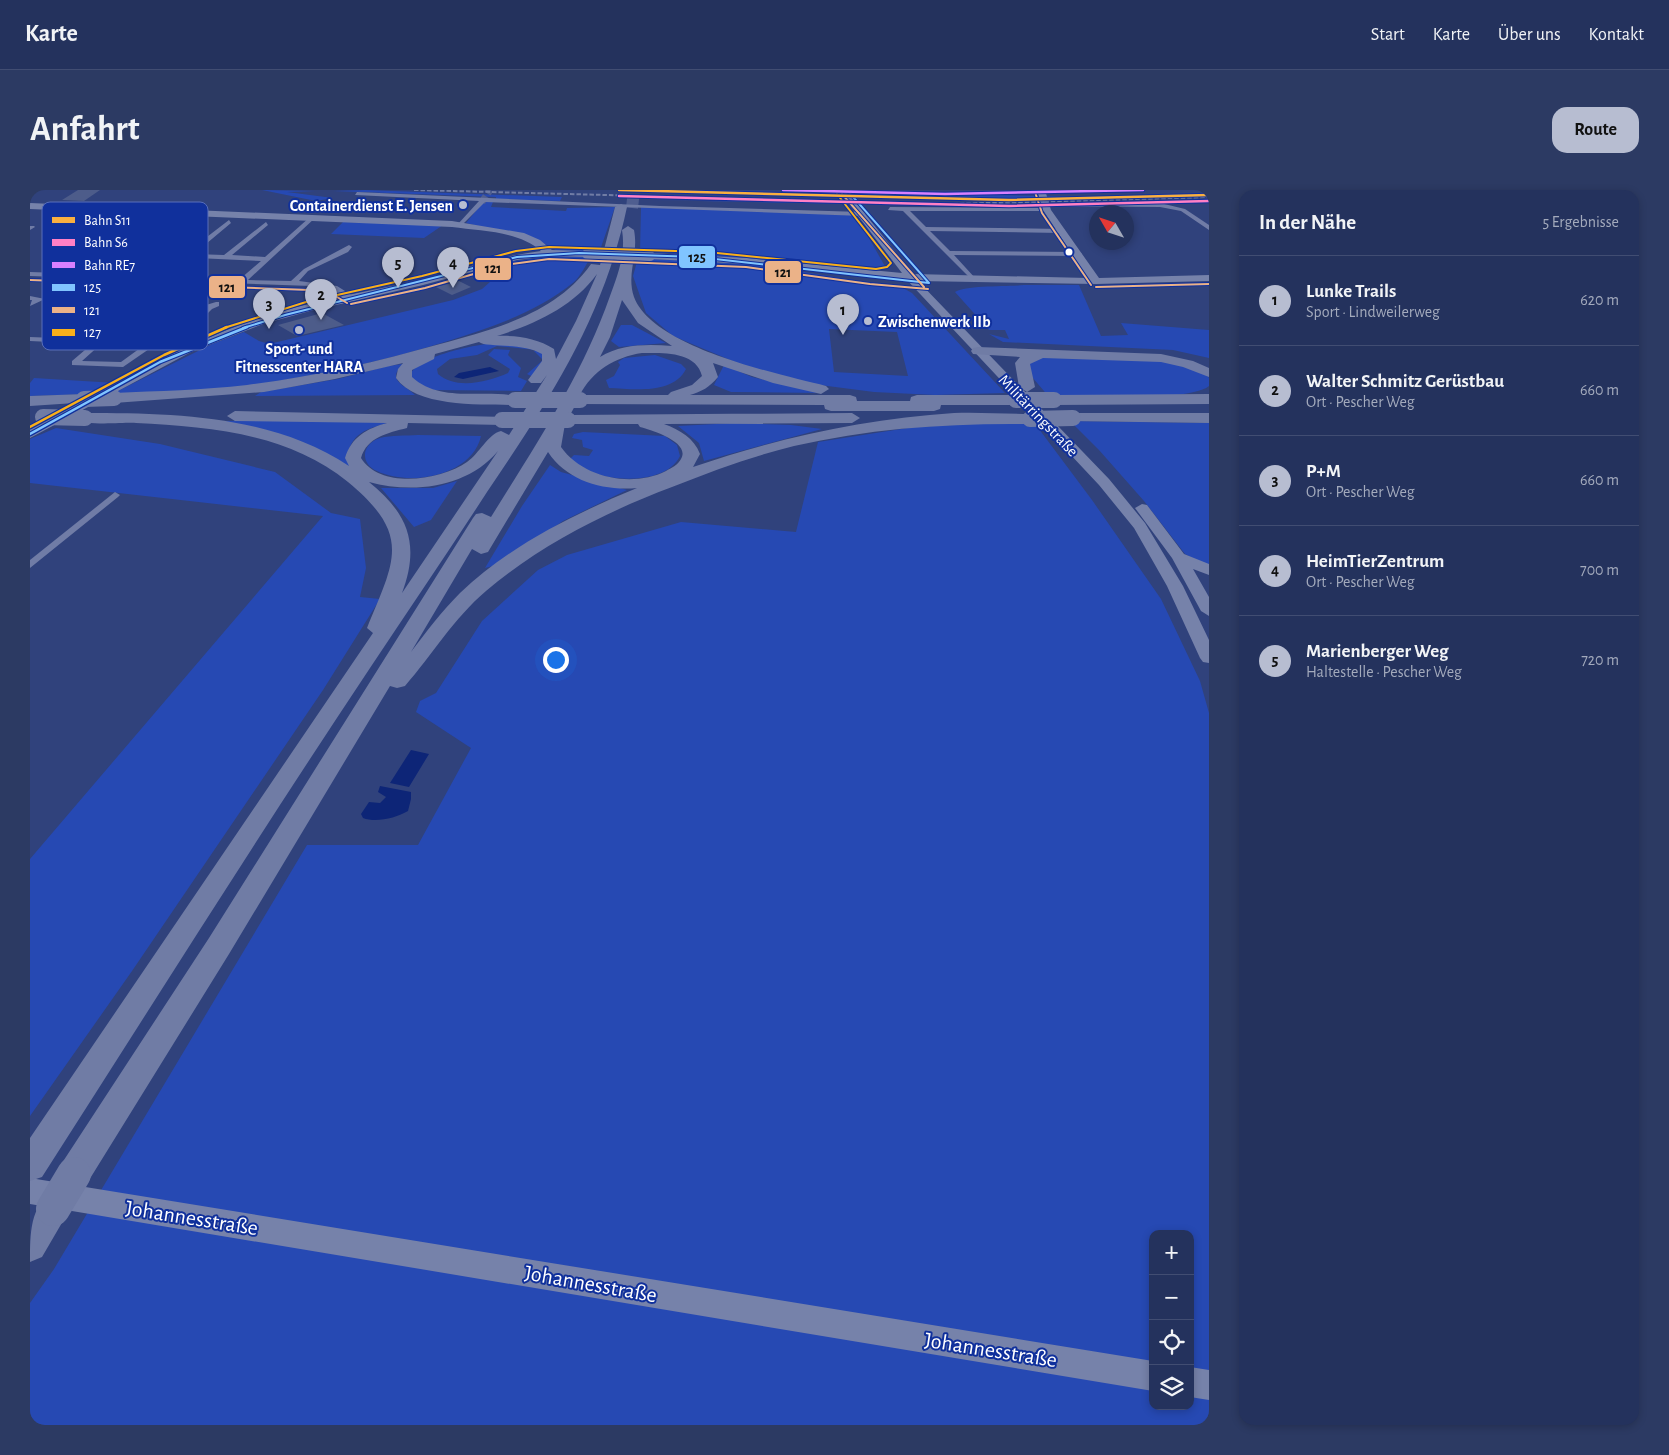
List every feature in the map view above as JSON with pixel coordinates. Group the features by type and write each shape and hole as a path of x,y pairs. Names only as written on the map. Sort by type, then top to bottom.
{"highway":[{"path":"99,409 263,387 336,375 426,352 514,325 551,308 578,288 591,261 612,229 625,217"},
{"path":"43,412 99,409 292,407 512,409 570,413 596,420 642,424 672,432 687,443 690,456 681,470 655,480 627,483 597,480 575,471 560,460 553,447 570,413 583,378 603,337 624,275 631,246 625,217"},
{"path":"30,1166 362,665 412,596 512,443 577,336 625,217"},
{"path":"30,1245 41,1200 74,1174 227,933 405,641 528,446 589,337 612,279 625,217"},
{"path":"475,498 512,409 551,362 591,261"},
{"path":"624,275 626,296 643,320 669,337 730,365 812,387 872,395 1023,409 1209,406"},
{"path":"980,336 1001,344 1025,349"},
{"path":"512,409 423,391 408,383 403,374 405,369 412,363 430,356 477,342 514,340 543,348 551,356 512,409 476,464 453,476 433,481 399,483 367,475 354,464 353,458 357,446 383,430 412,423 460,420 512,409"},
{"path":"227,933 240,925 570,413 623,400 661,398 685,393 707,381 711,372 703,360 694,355 671,350 644,349 620,353 607,358 583,378"},
{"path":"988,351 1025,349 1150,355 1209,364"},
{"path":"988,351 1161,358 1188,364 1209,373"},
{"path":"1027,387 1022,363 1027,358 1041,354"},
{"path":"1064,409 1187,396 1209,390"},
{"path":"30,401 84,399 99,409 134,418 230,425 278,436 333,462 361,484 384,507 396,524 402,543 401,562 391,593 362,665"},
{"path":"1157,399 1209,399"},
{"path":"623,400 938,400"},
{"path":"416,402 570,413 1023,409 1209,412"},
{"path":"292,407 388,403"},
{"path":"43,412 99,409 512,409"},
{"path":"397,681 445,622 478,588 542,542 623,499 747,455 812,437 896,424 969,418 1023,409"},
{"path":"1064,409 1178,419 1209,418"},
{"path":"134,418 308,416 460,420"},
{"path":"596,420 969,418"}],"street":[{"name":"Militärringstraße","path":"842,190 897,261 1027,387 1120,483 1150,517 1179,557 1208,605"},
{"name":"Militärringstraße","path":"847,190 920,282 940,292 980,336 988,351 1057,432 1118,498 1140,526 1174,584 1209,658"},
{"path":"1041,190 1046,208 1096,281"},
{"path":"357,194 660,208 862,214"},
{"path":"460,225 482,202"},
{"path":"890,209 1160,205 1183,210 1209,228"},
{"path":"906,209 974,280"},
{"path":"208,214 460,225 521,235 537,242 548,253"},
{"path":"241,282 312,218"},
{"path":"208,239 229,222"},
{"path":"226,257 266,224"},
{"path":"926,229 1062,231"},
{"path":"293,283 304,271 346,251 349,247"},
{"path":"208,342 259,322 350,298 423,282 504,259 548,253 591,261 650,256 747,261 920,282 956,284 1023,281"},
{"path":"949,253 1079,254"},
{"path":"208,256 267,259"},
{"path":"876,275 894,271 897,267 897,261"},
{"path":"820,270 876,275 920,282 1209,278"},
{"path":"208,281 293,283 328,287 350,298"},
{"path":"940,292 956,284"},
{"path":"30,298 41,299 30,304"},
{"path":"208,309 216,304"},
{"path":"91,350 76,363 123,365 143,350"},
{"path":"30,434 187,350"},
{"path":"30,565 114,495"},
{"path":"1179,557 1209,570"},
{"path":"1162,562 1177,572 1209,583"},
{"path":"1174,584 1180,579 1209,577"},
{"name":"Johannesstraße","path":"41,1200 1149,1375"},
{"path":"1194,1383 1209,1385"}],"shaded area":[{"path":"262,190 316,191 287,192 333,198 316,201"},
{"path":"365,190 562,197 560,201 333,191"},
{"path":"665,190 840,193 842,195"},
{"path":"854,193 1110,197 1008,199 856,195"},
{"path":"647,200 850,203 851,204"},
{"path":"484,201 493,202 491,207 566,211 567,208 615,207 599,253 557,251 540,241 466,223"},
{"path":"641,207 854,215 886,268 882,270 701,255 640,252"},
{"path":"343,222 443,225 424,238 331,234"},
{"path":"555,256 591,257 574,282 545,302 498,324 448,341 364,364 279,381 208,390 112,394 200,350 208,350 208,346 212,344 244,332 259,341 269,344 453,300 482,289 498,275 477,270 506,262"},
{"path":"638,258 760,265 903,288 912,293 1005,393 935,395 874,392 812,384 742,365 673,336 646,313 633,276","holes":["829,329 897,332 908,376 834,372"]},
{"path":"1079,285 1101,336 1128,335 1121,323 1209,330 1209,358 1173,350 1003,342 989,334 1009,339 1005,330 989,330 955,292 977,287"},
{"path":"621,325 632,325 666,343 619,347 611,341"},
{"path":"493,343 527,345 539,350 545,354 544,359 535,375 531,376 527,374 543,360 534,351 537,350 497,346 477,355 450,359 437,369 438,374 445,379 463,383 472,383 500,376 508,373 510,369 488,355 494,349 510,350 508,355 521,368 518,377 527,381 521,391 434,390 422,387 410,378 413,371 420,364 432,358 459,349"},
{"path":"655,355 681,364 686,369 672,383 662,387 652,389 609,388 606,380 614,376 620,365 618,362 624,358"},
{"path":"1039,356 1166,361 1206,374 1209,378 1209,386 1198,391 1158,397 1050,398 1032,377 1027,361"},
{"path":"403,364 396,374 396,378 398,382 415,395 255,396 261,392 338,379"},
{"path":"724,365 752,377 821,393 731,392 714,385"},
{"path":"490,367 499,371 463,379 454,377 459,373"},
{"path":"34,378 116,383 94,394 30,396 30,383"},
{"path":"236,417 391,422 361,433 352,443 347,460 354,471 291,438 253,427 216,421 234,421"},
{"path":"1033,421 1092,500 1161,599 1200,681 1209,713 1209,1425 30,1425 30,1303 54,1269 307,845 418,845 471,748 416,712 420,701 436,693 482,621 538,570 567,555 681,522 796,532 818,442 914,427"},
{"path":"1070,421 1209,423 1209,567 1185,554 1144,501 1099,450"},
{"path":"735,423 791,425 822,429 704,461 699,443 678,426"},
{"path":"56,428 160,444 275,472 331,513 360,519 366,568 360,597 380,599 323,690 132,971 30,1116 30,859 323,516 30,483 30,439"},
{"path":"583,432 665,436 677,445 680,456 674,465 653,476 628,479 603,476 587,470 570,459 574,455 589,456 593,450 583,447 582,440 572,438 574,434"},
{"path":"418,435 481,436 475,450 466,461 453,469 422,478 391,476 371,468 365,459 366,449 380,438"},
{"path":"550,465 561,472 627,490 563,521 501,564 485,568 522,506"},
{"path":"457,481 431,520 414,527 381,488 433,488"},
{"path":"411,750 429,754 409,787 390,783"},
{"path":"380,786 411,792 408,811 386,819 374,820 363,818 361,814 369,802 380,803 386,797 378,792"}],"building":[{"path":"78,190 100,190 84,201 62,200"},
{"path":"459,281 471,287 452,295 436,287"},
{"path":"322,313 344,325 297,336 278,325"}],"tunnel":[{"path":"482,202 490,190"},
{"path":"632,208 634,190"}],"railway":[{"path":"414,190 950,204 1209,197"}],"rail line":[{"name":"S11","path":"619,190 1009,200 1209,195"},
{"name":"RE7","path":"783,190 945,194 1143,190"},
{"name":"S6","path":"619,196 1009,206 1209,201"}],"transit line":[{"name":"125","path":"847,190 929,283"},
{"name":"121","path":"1035,192 1042,213 1091,285"},
{"name":"127","path":"208,334 306,302 422,276 516,251 549,247 707,252 876,269 887,267 891,263 837,194"},
{"name":"121","path":"842,194 924,287"},
{"name":"125","path":"208,342 231,332 285,315 517,257 579,253 697,257 929,283"},
{"name":"121","path":"351,304 425,288 505,265 549,259 746,267 870,284 928,289"},
{"name":"121","path":"30,280 42,280"},
{"name":"121","path":"1096,287 1209,284"},
{"name":"121","path":"208,286 310,290 332,294 347,303"},
{"name":"127","path":"30,427 174,350"},
{"name":"125","path":"30,434 160,362 188,350"}],"place":[{"name":"Containerdienst E. Jensen","path":"463,205"},
{"name":"Marienberger Weg","path":"398,288"},
{"name":"HeimTierZentrum","path":"453,288"},
{"name":"Walter Schmitz Gerüstbau","path":"321,320"},
{"name":"Zwischenwerk IIb","path":"868,321"},
{"name":"P+M","path":"269,329"},
{"name":"Sport- und Fitnesscenter HARA","path":"299,330"},
{"name":"Lunke Trails","path":"843,335"}]}
